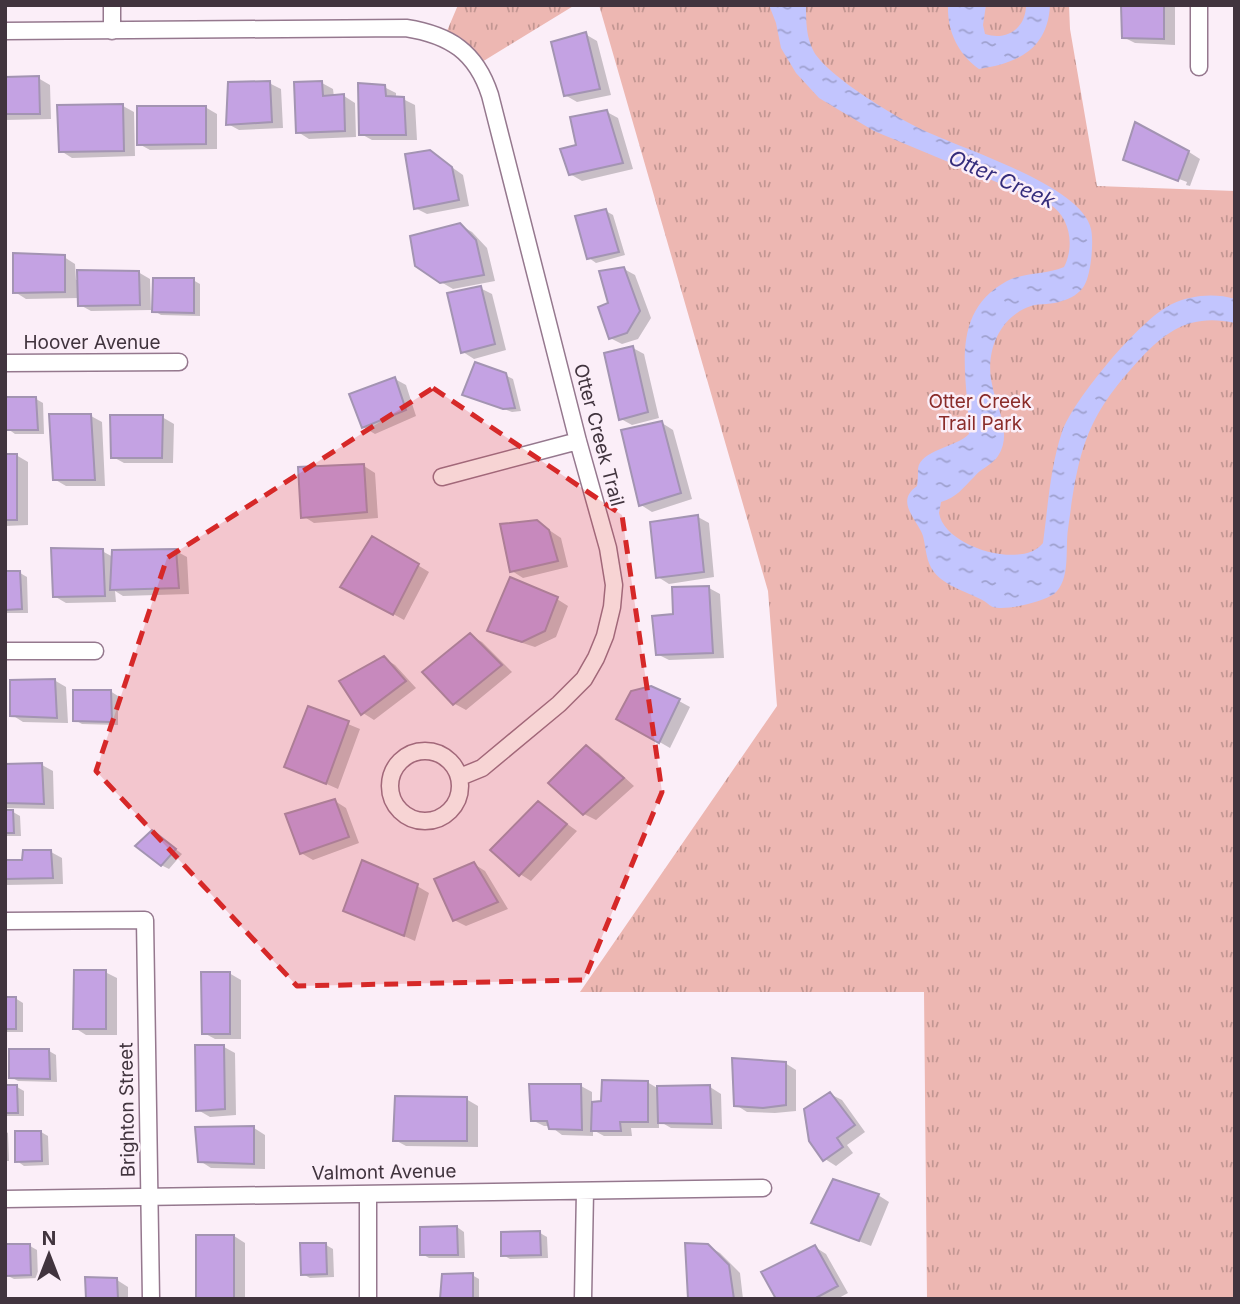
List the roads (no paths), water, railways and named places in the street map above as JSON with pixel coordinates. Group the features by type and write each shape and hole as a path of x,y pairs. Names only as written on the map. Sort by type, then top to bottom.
{"street":[{"path":"5,31 112,30 112,5"},
{"path":"1199,5 1199,67"},
{"name":"Otter Creek Trail","path":"112,30 406,28 437,35 464,51 485,78 612,566 612,607 605,636 590,668 572,692 482,768 460,777"},
{"name":"Hoover Avenue","path":"5,363 178,362"},
{"path":"442,477 578,441"},
{"path":"5,651 95,651"},
{"path":"418,751 433,751 443,755 455,766 460,777 461,791 456,805 447,815 436,821 423,822 403,814 393,803 391,777 407,756 418,751"},
{"name":"Brighton Street","path":"5,921 145,920 151,1299"},
{"name":"Valmont Avenue","path":"5,1199 763,1188"},
{"path":"583,1299 585,1191"},
{"path":"368,1194 368,1299"}],"water":[{"name":"Otter Creek","path":"769,5 806,5 806,23 811,47 833,73 879,106 921,129 1044,183 1083,213 1091,229 1090,267 1082,289 1065,300 1031,306 1020,311 1002,328 996,338 990,372 1004,429 1002,447 998,456 959,492 941,502 939,513 944,525 969,545 985,551 1019,554 1033,551 1043,543 1052,473 1062,432 1093,381 1143,325 1172,304 1203,296 1235,299 1235,323 1207,320 1172,331 1151,348 1122,379 1096,417 1076,477 1063,581 1049,597 1024,605 999,608 945,582 929,564 923,536 907,505 910,492 917,486 918,469 925,457 969,434 965,350 975,311 988,295 1007,281 1064,267 1070,241 1066,224 1062,216 1049,204 874,131 819,98 796,73 781,48"},
{"path":"948,5 986,5 983,25 985,34 1000,36 1019,27 1026,5 1050,5 1044,33 1037,43 1018,58 979,69 965,56 955,41 949,24"}],"park label":[{"name":"Otter Creek Trail Park","path":"980,412"}]}
